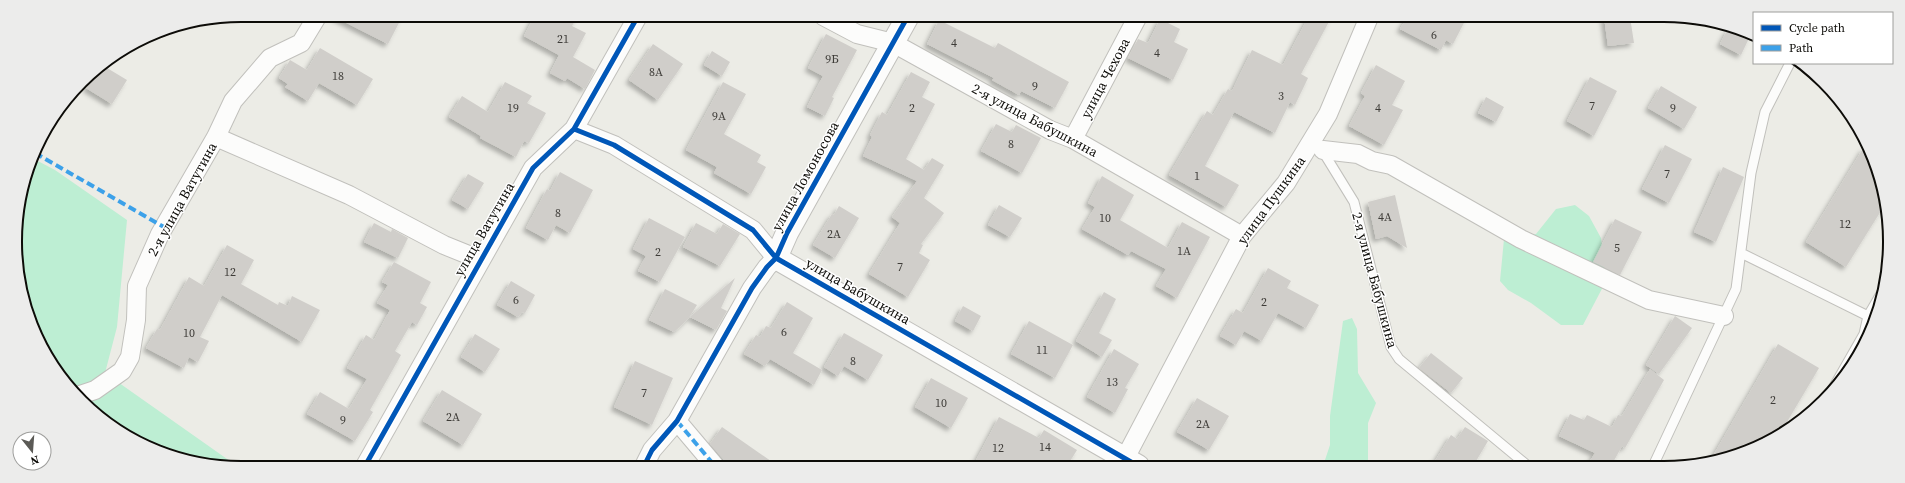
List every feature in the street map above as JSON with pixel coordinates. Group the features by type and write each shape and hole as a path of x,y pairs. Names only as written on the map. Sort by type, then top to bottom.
{"street":[{"name":"2-я улица Ватутина","path":"83,394 95,390 122,371 130,357 136,320 137,286 160,234 216,137 233,101 270,58 301,43 314,22"},
{"name":"улица Ватутина","path":"368,461 533,168 574,129 635,22"},
{"name":"2-я улица Бабушкина","path":"834,22 857,34 893,42 1050,130 1073,139 1242,236"},
{"name":"улица Ломоносова","path":"646,461 652,450 678,421 752,288 767,267 776,258 787,233 905,22"},
{"name":"улица Чехова","path":"1073,139 1135,22"},
{"name":"улица Пушкина","path":"1130,461 1242,236 1317,147 1328,114 1366,22"},
{"name":"улица Бабушкина","path":"574,129 614,145 753,230 776,258 1123,461"},
{"path":"216,137 349,195 444,245 481,260"},
{"path":"1317,147 1358,154 1372,161 1391,165 1521,239 1649,300 1724,316"},
{"path":"678,421 711,461"}],"lane":[{"path":"1655,461 1736,289 1751,173 1765,112 1789,64"},
{"name":"2-я улица Бабушкина","path":"1317,147 1354,202 1391,347 1399,359 1522,461"},
{"path":"1741,253 1868,316"},
{"path":"1866,325 1868,316 1872,309"}],"green space":[{"path":"38,161 55,170 127,220 117,327 105,373 230,461 185,454 132,432 108,416 86,397 67,375 51,351 29,298 22,256 22,227 26,199 29,185"},
{"path":"1575,205 1589,216 1601,238 1606,281 1583,325 1561,325 1531,303 1508,290 1500,281 1504,239 1536,234 1556,209"},
{"path":"1352,318 1357,329 1358,373 1376,403 1368,423 1368,461 1325,461 1330,445 1330,416 1343,321"}],"building":[{"path":"345,22 399,22 388,44"},
{"path":"531,22 574,22 572,26 586,33 573,57 595,70 585,89 567,78 565,81 550,73 559,55 524,36"},
{"path":"938,22 943,22 995,48 998,43 1069,82 1055,108 1021,91 1019,95 992,80 994,78 927,44"},
{"path":"1158,22 1166,22 1180,29 1174,42 1188,49 1173,80 1128,58 1138,39 1148,43"},
{"path":"1306,22 1329,22 1301,74 1308,78 1295,105 1290,102 1275,133 1234,112 1205,166 1239,185 1226,207 1169,175 1207,111 1213,115 1228,89 1232,91 1252,50 1283,65"},
{"path":"1404,22 1464,22 1453,44 1446,40 1441,50 1400,29"},
{"path":"1605,22 1631,22 1634,43 1608,46"},
{"path":"1727,31 1748,40 1741,55 1720,44"},
{"path":"826,34 857,50 832,97 834,98 825,116 807,107 823,76 808,68"},
{"path":"653,44 683,64 658,100 629,80"},
{"path":"320,48 373,79 357,105 319,83 308,101 285,87 288,84 279,78 290,60 307,70"},
{"path":"712,51 730,62 722,76 704,65"},
{"path":"1376,65 1405,81 1392,105 1403,110 1384,145 1349,126 1365,96 1361,93"},
{"path":"107,68 127,80 112,104 86,88 89,83"},
{"path":"911,72 930,82 922,97 935,104 906,159 924,170 932,158 944,165 924,198 944,213 921,244 923,245 919,253 930,260 908,297 869,274 900,223 892,217 917,181 863,156 872,137 870,135 882,112 887,115"},
{"path":"1590,77 1617,91 1594,136 1567,121"},
{"path":"505,82 532,96 527,103 546,113 529,143 524,141 516,157 480,138 481,136 449,117 462,96 488,112"},
{"path":"723,82 746,94 724,134 761,155 757,162 766,167 751,194 714,173 717,167 686,150"},
{"path":"1661,86 1697,107 1684,129 1648,108"},
{"path":"1486,97 1504,107 1496,122 1478,113"},
{"path":"996,124 1012,132 1016,125 1041,138 1022,173 981,151"},
{"path":"1665,145 1692,159 1669,203 1642,189"},
{"path":"1862,150 1876,185 1881,211 1846,267 1806,242"},
{"path":"1723,167 1744,177 1716,242 1694,232"},
{"path":"560,172 593,190 570,233 556,225 548,240 526,228 547,189 550,191"},
{"path":"468,174 484,183 468,209 452,200"},
{"path":"1102,176 1134,195 1120,220 1168,248 1182,222 1210,237 1177,298 1156,286 1166,269 1131,251 1128,255 1082,229 1095,207 1088,203"},
{"path":"1395,195 1407,248 1387,236 1376,239 1368,202"},
{"path":"999,205 1022,218 1010,237 988,225"},
{"path":"839,206 859,218 835,258 813,245 832,214 834,215"},
{"path":"649,218 685,237 660,282 638,271 646,256 633,249"},
{"path":"1615,219 1642,232 1620,275 1593,262"},
{"path":"374,223 391,232 392,229 408,238 398,258 364,242"},
{"path":"696,223 717,234 723,224 740,234 720,266 683,247"},
{"path":"227,245 254,260 241,284 278,305 279,302 288,306 292,296 320,310 302,342 222,295 200,337 209,341 198,362 189,357 184,368 146,348 157,329 160,330 189,277 204,286"},
{"path":"394,262 431,282 420,303 427,307 417,325 412,322 395,351 401,355 370,410 373,412 355,441 307,414 320,392 349,409 367,379 347,368 366,335 374,340 390,310 377,303 388,285 382,282"},
{"path":"1268,268 1291,281 1287,288 1319,305 1306,328 1278,313 1262,341 1244,331 1236,345 1220,336 1236,309 1243,313"},
{"path":"735,278 721,308 727,311 716,330 690,317"},
{"path":"511,281 535,295 525,313 522,312 518,317 497,305"},
{"path":"665,289 697,305 688,319 674,332 649,320"},
{"path":"1104,292 1116,299 1099,333 1112,340 1102,357 1076,341"},
{"path":"787,302 813,318 793,353 822,370 814,385 770,359 765,366 744,354 756,335 760,337 766,326 771,328"},
{"path":"963,306 981,316 973,331 955,321"},
{"path":"1675,316 1692,328 1659,374 1646,365"},
{"path":"1029,321 1073,345 1055,378 1011,354"},
{"path":"844,333 883,355 868,380 844,366 838,376 824,367"},
{"path":"475,334 500,349 485,372 461,357"},
{"path":"1778,344 1819,368 1786,423 1761,438 1713,455"},
{"path":"1114,349 1139,364 1125,388 1128,389 1115,413 1087,397"},
{"path":"1431,353 1463,378 1451,393 1419,368"},
{"path":"635,361 673,378 652,425 614,407"},
{"path":"1650,369 1664,380 1625,448 1622,446 1614,461 1590,461 1595,453 1559,436 1570,414 1584,420 1587,415 1612,427 1618,415 1622,416"},
{"path":"931,378 968,398 951,428 915,407"},
{"path":"442,390 482,414 463,445 423,421"},
{"path":"1197,398 1229,416 1209,450 1177,432"},
{"path":"999,417 1039,438 1044,430 1077,450 1070,461 976,461"},
{"path":"722,427 771,461 724,461 710,444"},
{"path":"1465,427 1488,441 1476,461 1435,461 1451,435 1457,439"}],"marked path":[{"path":"40,156 164,227"},
{"path":"677,421 711,461"}],"cycle path":[{"path":"368,461 533,168 574,129 635,22"},
{"path":"646,461 652,450 677,421 752,288 767,267 776,258 787,233 905,22"},
{"path":"574,129 614,145 753,230 776,258 1129,461"}]}
